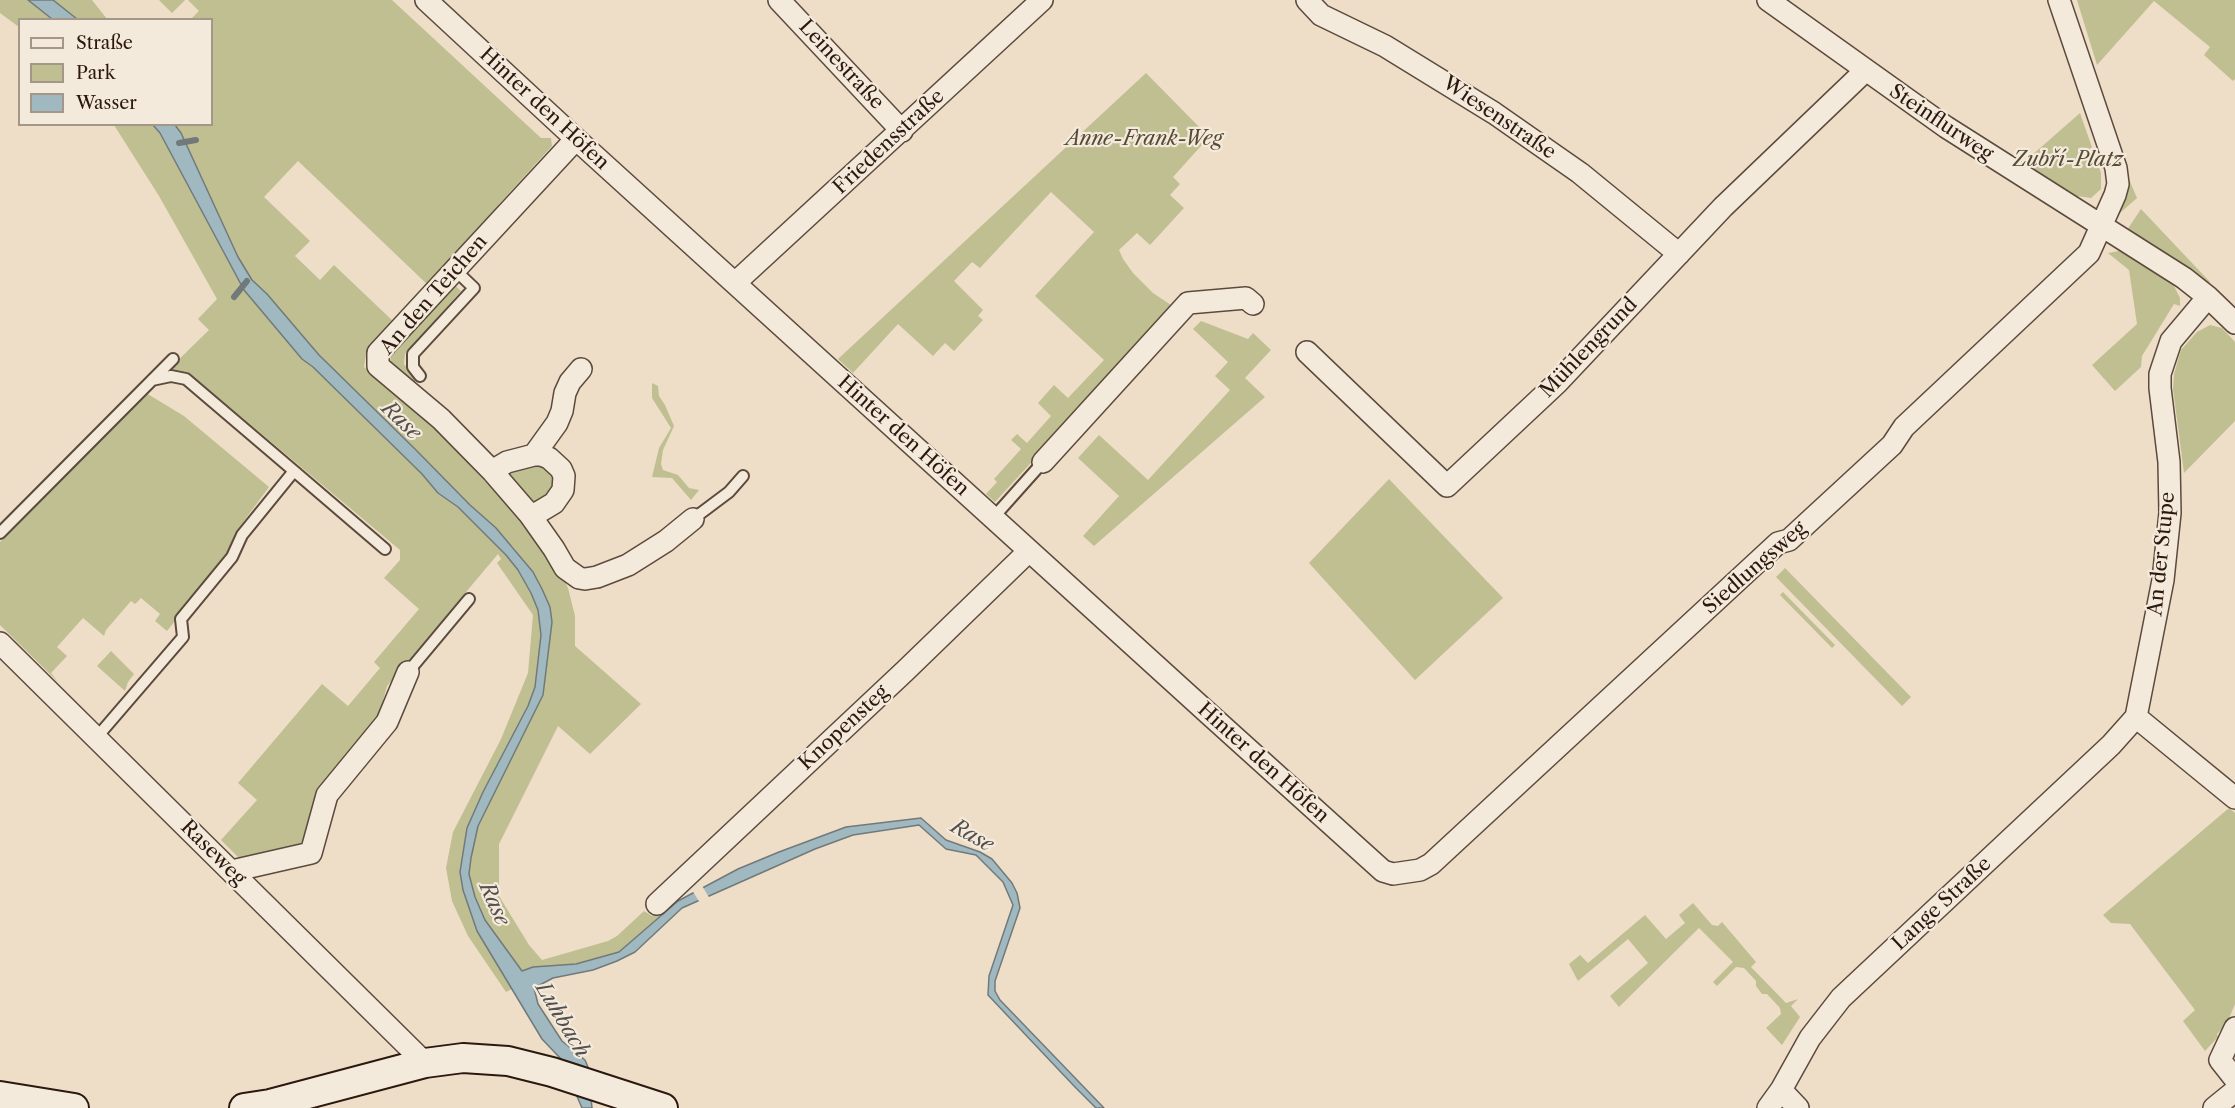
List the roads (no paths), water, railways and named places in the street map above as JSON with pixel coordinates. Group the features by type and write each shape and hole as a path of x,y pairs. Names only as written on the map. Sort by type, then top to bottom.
{"street":[{"name":"Hinter den Höfen","path":"426,0 576,139 1383,871"},
{"name":"Leinestraße","path":"779,0 902,131"},
{"name":"Friedensstraße","path":"735,283 1042,0"},
{"name":"Wiesenstraße","path":"1307,0 1321,15 1385,46 1494,113 1580,174 1679,254"},
{"name":"Steinflurweg","path":"1768,0 1946,128 2150,257 2208,297 2235,323"},
{"name":"Siedlungsweg","path":"1383,871 1405,874 1431,864 1778,543 1789,540 1892,445 1904,427 2089,253 2118,184 2116,168 2059,0"},
{"name":"Mühlengrund","path":"1307,352 1447,486 1557,383 1723,207 1866,70"},
{"name":"An den Teichen","path":"576,139 378,353 378,366 441,419 492,471 530,515 565,568 579,579 597,577 628,565 666,541 693,519"},
{"name":"An der Stupe","path":"2136,717 2163,580 2170,513 2169,462 2160,374 2171,341 2208,297"},
{"path":"1044,462 1188,303 1246,298 1253,304"},
{"path":"534,455 557,423 565,393 570,382 581,369"},
{"path":"492,471 499,465 534,455 549,458 556,463 564,476 560,496 539,512 530,515"},
{"name":"Knopensteg","path":"657,904 1029,551"},
{"name":"Raseweg","path":"0,643 425,1063"},
{"path":"232,871 311,853 327,795 387,722 408,672"},
{"path":"2136,717 2235,798"},
{"name":"Lange Straße","path":"1768,1108 1781,1090 1810,1038 1841,998 2068,786 2111,745 2136,717"},
{"path":"2235,1028 2220,1060 2235,1079"},
{"path":"244,1108 270,1104 425,1063 463,1058 488,1059 552,1072 663,1108"},
{"path":"1781,1090 1798,1108"},
{"path":"2214,1108 2235,1092"},
{"path":"0,1096 74,1108"}],"lane":[{"path":"420,376 413,367 413,354 474,288 454,270"},
{"path":"0,533 173,359"},
{"path":"152,380 171,376 186,379 385,549"},
{"path":"993,518 1044,462"},
{"path":"97,737 183,637 181,619 232,557 242,535 294,471"},
{"name":"An den Teichen","path":"693,519 729,492 743,476"},
{"path":"408,672 469,599"}],"water":[{"path":"28,0 53,0 76,18 51,18"},
{"path":"154,126 176,126 181,133 238,257 252,280 267,294 319,355 496,528 533,572 550,607 552,622 543,695 478,826 469,874 475,897 485,920 522,971 533,967 576,964 619,952 678,901 738,869 779,852 846,827 921,818 946,840 980,852 992,859 1012,883 1020,908 995,981 995,991 1000,1000 1104,1108 1096,1108 988,995 989,976 1013,905 1003,882 976,855 946,849 919,825 853,835 815,849 682,908 635,952 617,961 593,970 553,978 534,988 538,1004 562,1041 585,1060 588,1067 592,1108 582,1108 561,1059 542,1039 477,931 463,890 460,872 467,828 528,706 535,687 541,635 538,610 531,593 506,555 458,507 438,493 422,474 313,367 302,359 244,290 160,133"}],"waterway":[{"path":"179,143 196,140"},
{"path":"234,297 247,281"}],"park label":[{"name":"Anne-Frank-Weg","path":"1144,139"},
{"name":"Zubří-Platz","path":"2068,160"}],"water label":[{"name":"Rase","path":"401,421"},
{"name":"Rase","path":"972,836"},
{"name":"Rase","path":"494,904"},
{"name":"Luhbach","path":"562,1020"}]}
